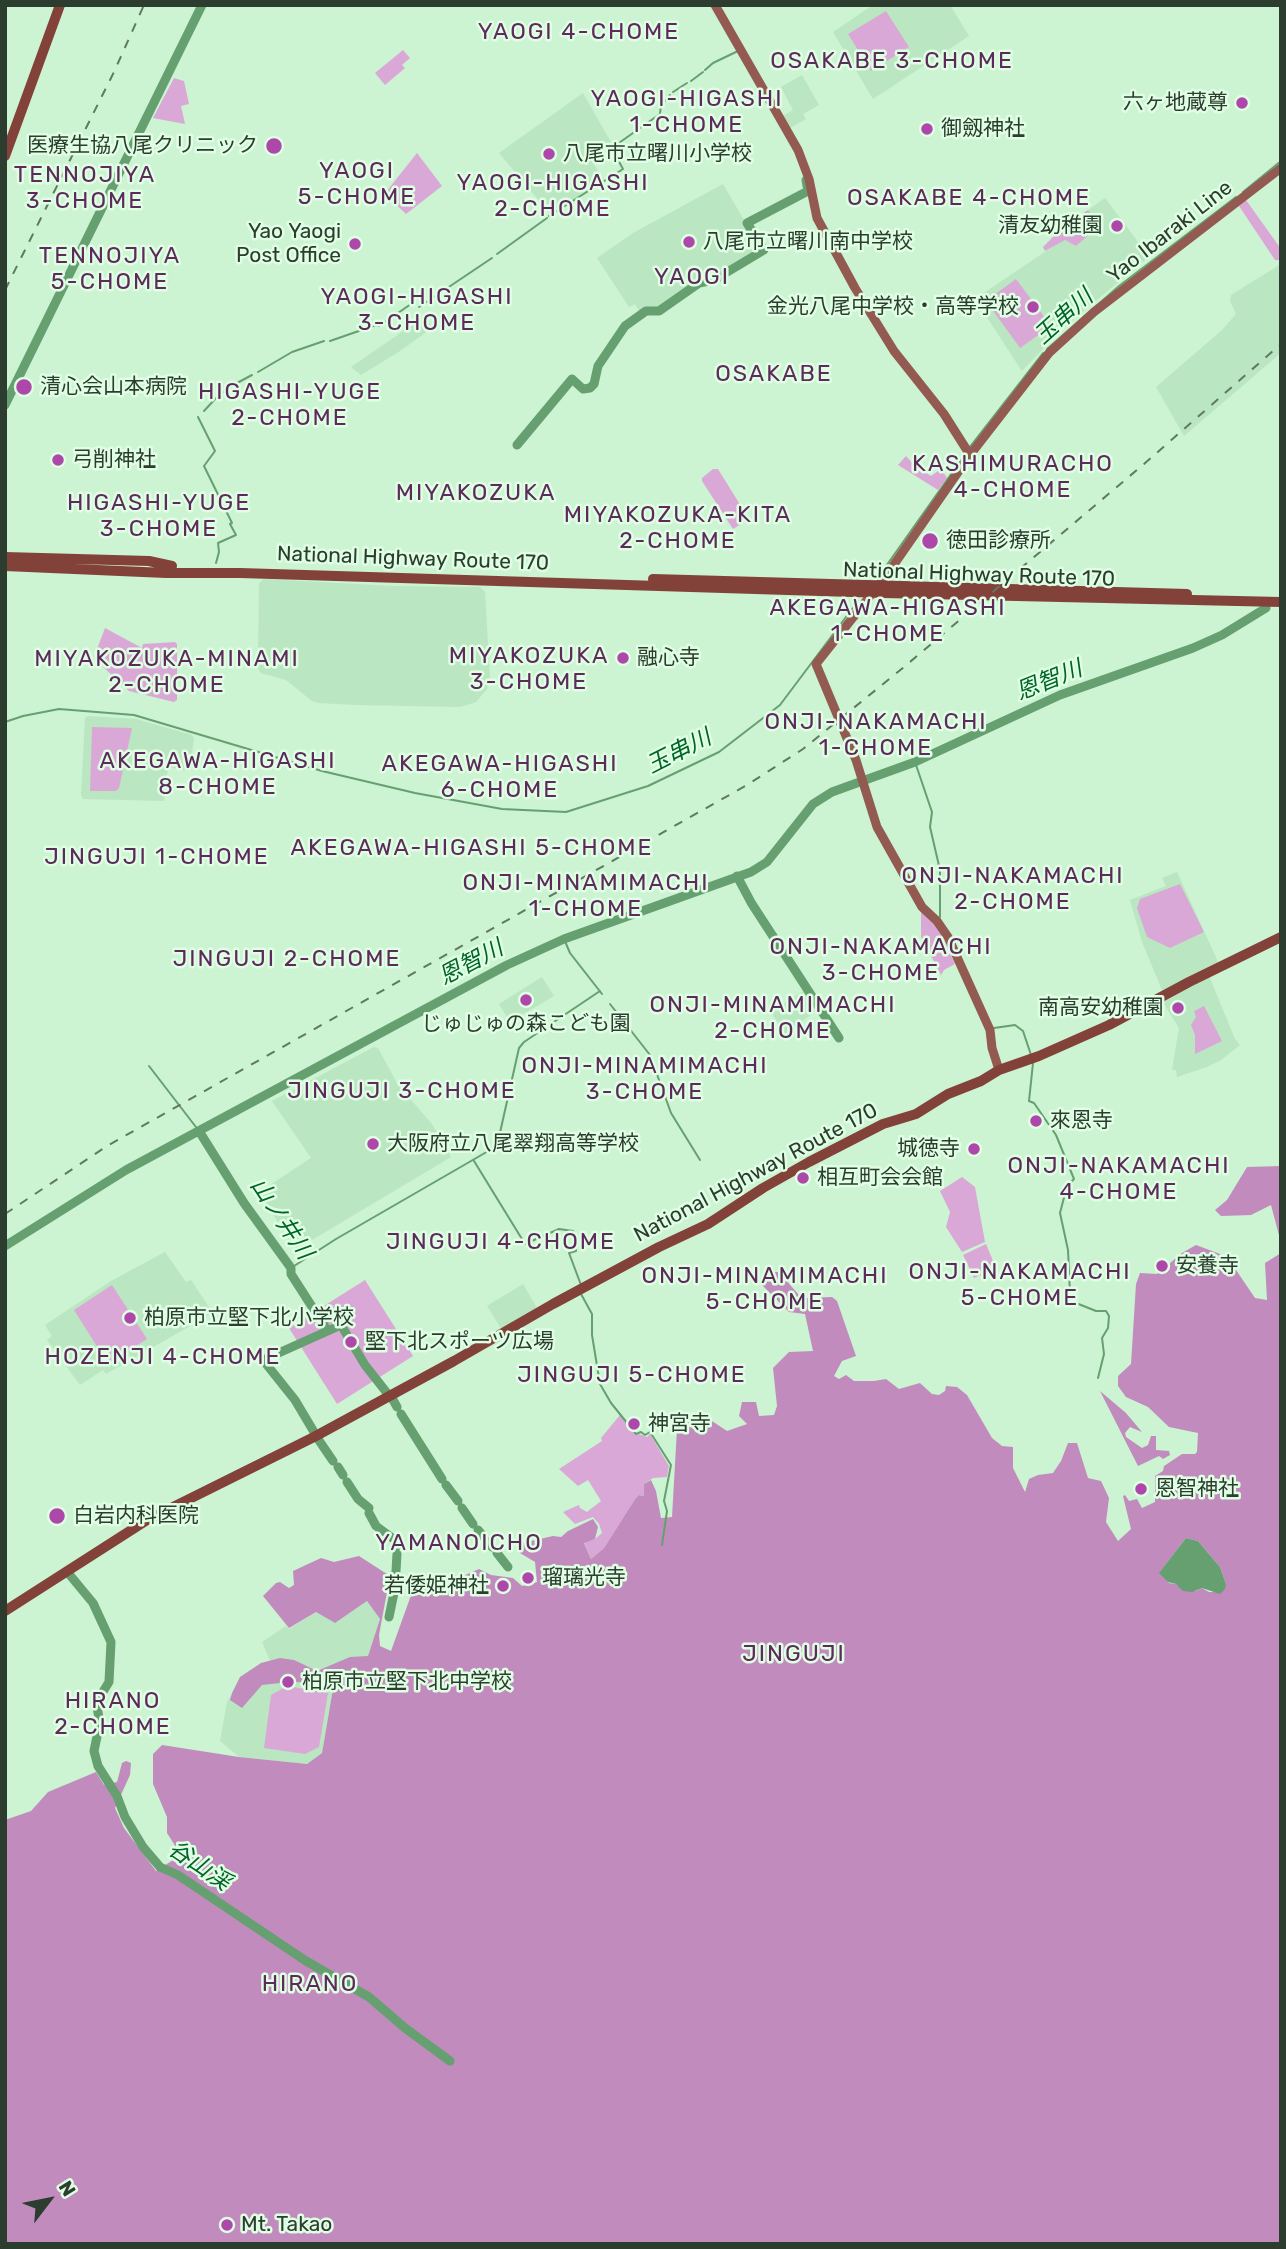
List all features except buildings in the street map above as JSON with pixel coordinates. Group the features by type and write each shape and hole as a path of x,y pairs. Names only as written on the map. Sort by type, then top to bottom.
{"highway":[{"path":"5,156 60,5"},
{"path":"5,564 149,561 169,570"},
{"path":"5,564 109,575 156,575 169,570"},
{"name":"National Highway Route 170","path":"5,564 1276,599"},
{"name":"National Highway Route 170","path":"5,1611 147,1520 454,1362 553,1304 708,1224 809,1162 883,1124 916,1114 948,1094 981,1081 999,1070 1039,1056 1109,1025 1281,937"}],"main road":[{"path":"715,5 798,150 809,179 817,218 851,281 894,351 944,414 970,454"},
{"name":"Yao Ibaraki Line","path":"999,1070 990,1030 952,946 937,921 922,907 877,827 861,783 856,760 816,664 876,588 970,454 1049,353 1094,312 1281,167"}],"shaded area":[{"path":"873,5 950,5 969,36 873,99 833,32"},
{"path":"886,11 909,47 871,71 848,34"},
{"path":"403,50 410,58 402,65 405,68 385,85 375,73"},
{"path":"802,75 819,105 803,114 806,119 790,128 783,116 793,110 781,87"},
{"path":"174,78 184,81 189,104 181,106 185,124 153,118"},
{"name":"八尾市立曙川小学校","path":"583,93 612,144 591,160 604,180 552,216 499,153"},
{"path":"417,153 442,186 406,214 386,192"},
{"name":"八尾市立曙川南中学校","path":"723,184 762,251 714,279 698,282 660,309 640,313 635,304 629,307 597,258 633,233"},
{"name":"金光八尾中学校・高等学校","path":"1105,198 1136,239 1146,259 1062,329 1022,371 975,299 1055,245 1065,240 1076,246 1090,234 1086,230 1097,222 1088,210"},
{"path":"1246,200 1281,249 1279,260 1275,260 1239,206"},
{"path":"1088,210 1097,222 1087,230 1090,234 1076,246 1065,240 1045,251 1043,247 1067,223"},
{"path":"1281,264 1281,353 1184,436 1156,387 1222,330 1236,314 1230,301 1231,295"},
{"path":"1016,279 1051,326 1020,348 986,301"},
{"path":"425,316 432,328 400,351 361,375 351,367"},
{"path":"906,456 931,476 941,469 947,478 938,490 898,465"},
{"path":"713,469 718,469 749,519 733,529 702,481"},
{"path":"264,579 393,586 480,587 485,592 490,677 487,689 476,702 460,707 357,705 312,701 286,680 261,673 258,669 259,583"},
{"path":"105,628 142,648 143,644 177,644 177,700 174,702 129,691 100,664 107,655 97,649"},
{"path":"85,718 136,719 192,735 194,739 189,771 168,767 164,801 83,799"},
{"path":"92,727 132,728 119,788 116,791 90,791"},
{"path":"1177,872 1219,964 1165,991 1162,990 1142,942 1130,900 1166,886 1162,878"},
{"path":"1180,884 1204,932 1170,948 1147,937 1137,908 1140,899"},
{"path":"921,911 934,922 955,964 941,975 921,937"},
{"path":"1209,976 1235,1039 1240,1045 1221,1060 1177,1077 1176,1070 1172,1070 1179,1028 1162,1001"},
{"name":"じゅじゅの森こども園","path":"542,977 554,996 510,1022 499,1004"},
{"path":"805,990 817,1008 816,1011 785,1034 771,1012"},
{"path":"1204,1006 1222,1041 1195,1054 1195,1035 1191,1025 1196,1017 1194,1011"},
{"name":"大阪府立八尾翠翔高等学校","path":"374,1047 378,1048 398,1085 432,1124 451,1157 297,1249 258,1193 311,1158 272,1101"},
{"path":"1281,1166 1281,1243 1271,1205 1251,1215 1221,1216 1215,1210 1227,1200 1247,1167"},
{"path":"962,1177 975,1187 985,1242 962,1252 946,1227 950,1212 940,1191"},
{"path":"986,1244 996,1268 974,1278 963,1255"},
{"path":"1196,1245 1220,1254 1234,1267 1255,1298 1267,1300 1265,1263 1281,1253 1281,2244 5,2244 5,1820 31,1811 48,1792 96,1772 104,1785 117,1782 122,1763 126,1761 131,1763 130,1775 115,1808 124,1828 156,1871 181,1855 167,1833 167,1817 153,1784 153,1754 162,1745 307,1764 322,1753 334,1683 290,1682 262,1685 242,1708 230,1700 232,1693 240,1677 261,1663 280,1658 294,1660 317,1671 350,1657 368,1656 380,1619 367,1601 335,1623 316,1612 289,1628 263,1596 276,1583 280,1582 289,1588 294,1585 293,1571 321,1558 334,1562 359,1556 390,1576 379,1635 380,1646 391,1651 414,1587 432,1590 450,1584 453,1575 461,1577 479,1569 491,1575 513,1578 522,1586 537,1582 535,1562 520,1553 522,1543 553,1536 561,1537 593,1519 598,1527 595,1539 584,1543 591,1559 604,1548 635,1499 639,1495 644,1496 644,1484 651,1480 661,1518 672,1517 677,1429 688,1422 709,1419 727,1431 747,1424 739,1416 742,1402 756,1402 759,1416 774,1415 777,1406 773,1368 789,1352 813,1351 805,1314 789,1312 760,1283 764,1274 774,1272 779,1272 798,1294 805,1298 832,1297 837,1301 856,1356 842,1361 834,1376 839,1379 846,1375 854,1381 886,1379 899,1389 920,1383 932,1394 939,1395 945,1391 946,1386 957,1387 967,1395 992,1438 1002,1446 1013,1447 1013,1468 1025,1492 1029,1479 1053,1473 1068,1443 1077,1443 1088,1478 1101,1481 1109,1498 1106,1522 1118,1541 1131,1529 1123,1496 1129,1501 1137,1499 1142,1508 1155,1502 1155,1476 1182,1454 1197,1452 1198,1433 1169,1427 1148,1407 1126,1397 1118,1386 1118,1376 1131,1364 1136,1284 1140,1273 1157,1274","holes":["1186,1538 1198,1541 1220,1567 1226,1584 1215,1592 1202,1588 1195,1591 1169,1583 1160,1572"]},
{"name":"柏原市立堅下北小学校","path":"165,1252 186,1282 191,1280 213,1313 106,1374 103,1370 80,1385 47,1340 52,1336 45,1325 111,1281"},
{"name":"堅下北スポーツ広場","path":"365,1280 413,1356 337,1404 289,1328"},
{"path":"523,1284 537,1308 502,1330 487,1306"},
{"path":"112,1285 147,1339 108,1364 74,1310"},
{"path":"1100,1391 1126,1413 1142,1432 1130,1427 1125,1433 1126,1437 1142,1448 1148,1445 1151,1436 1156,1436 1156,1450 1169,1451 1170,1455 1163,1459 1159,1456 1138,1466"},
{"path":"620,1415 636,1435 647,1437 650,1434 669,1466 667,1477 653,1478 644,1484 644,1496 639,1495 635,1499 604,1548 591,1559 584,1542 595,1539 602,1533 599,1524 593,1517 575,1524 563,1512 579,1505 587,1512 601,1501 588,1480 578,1486 559,1469 602,1441 601,1438"},
{"path":"1186,1538 1198,1541 1220,1567 1226,1584 1220,1594 1202,1588 1192,1592 1183,1591 1159,1573"},
{"name":"柏原市立堅下北中学校","path":"367,1601 380,1619 368,1657 334,1683 322,1753 307,1764 239,1757 220,1741 227,1702 241,1680 271,1663 262,1642 286,1626 289,1629 316,1612 335,1623"},
{"path":"287,1686 328,1693 319,1747 305,1754 264,1748 271,1695"}],"waterway":[{"path":"5,405 202,5"},
{"path":"705,70 738,51"},
{"path":"691,81 703,72"},
{"path":"673,92 687,83"},
{"path":"616,145 660,114 661,105 670,95"},
{"path":"549,216 623,169 612,149"},
{"name":"玉串川","path":"1243,192 1281,161"},
{"path":"517,445 572,379 583,389 594,384 598,366 625,326 646,311 659,311 699,283 714,280 764,250 747,223 808,191 806,180"},
{"name":"玉串川","path":"1047,349 1119,286 1236,197"},
{"path":"497,254 547,218"},
{"path":"419,307 492,258"},
{"path":"330,341 379,326 411,304"},
{"path":"258,372 292,352 324,341"},
{"name":"玉串川","path":"969,448 1043,353"},
{"path":"237,383 252,375"},
{"path":"219,395 234,385"},
{"path":"204,411 216,398"},
{"path":"198,417 215,451 204,466 236,535 218,543 216,563"},
{"name":"玉串川","path":"884,569 966,453"},
{"name":"玉串川","path":"5,722 59,709 134,715 322,771 415,793 502,809 566,812 648,786 719,752 780,705 858,601"},
{"name":"恩智川","path":"5,1246 126,1170 507,965 564,939 751,872 767,862 813,804 832,792 915,762 1060,695 1193,648 1222,635 1266,608"},
{"path":"915,762 932,812 930,827 940,870 940,917"},
{"path":"737,876 752,904 839,1038"},
{"path":"564,939 570,953 602,994"},
{"path":"291,1268 497,1146 519,1048 600,991"},
{"path":"610,1004 650,1055 671,1113 700,1160"},
{"path":"994,1028 1015,1025 1023,1031 1031,1055"},
{"path":"1033,1063 1029,1101 1034,1103 1056,1135 1074,1179 1067,1186 1060,1213 1068,1250 1070,1293 1076,1303 1096,1311 1106,1311 1109,1316 1108,1328 1102,1338 1104,1354 1098,1378"},
{"path":"149,1066 199,1131"},
{"name":"山ノ井川","path":"199,1131 244,1203 291,1268 291,1274 327,1330"},
{"path":"474,1161 525,1244 559,1229 573,1231 576,1251 569,1253 581,1285"},
{"path":"581,1294 592,1314 592,1335 600,1384 611,1403 636,1434 641,1432 645,1435 650,1432 671,1465 664,1501 667,1511 662,1545"},
{"name":"山ノ井川","path":"314,1432 295,1400 263,1360 341,1325 365,1365 387,1393"},
{"name":"山ノ井川","path":"392,1398 397,1407"},
{"name":"山ノ井川","path":"401,1414 442,1479"},
{"name":"山ノ井川","path":"318,1439 333,1461"},
{"name":"山ノ井川","path":"338,1467 343,1475"},
{"name":"山ノ井川","path":"347,1482 358,1499 369,1508"},
{"name":"山ノ井川","path":"446,1485 458,1501"},
{"name":"山ノ井川","path":"462,1508 473,1524"},
{"name":"山ノ井川","path":"369,1513 376,1526 395,1540 397,1546"},
{"name":"山ノ井川","path":"478,1530 483,1536"},
{"name":"山ノ井川","path":"488,1542 492,1547"},
{"name":"山ノ井川","path":"497,1553 508,1567"},
{"name":"山ノ井川","path":"389,1617 395,1588 397,1554"},
{"name":"谷山渓","path":"69,1574 93,1603 111,1642 109,1682 96,1703 100,1722 94,1751 98,1766 143,1847 160,1867 178,1875 306,1961 369,1997 450,2061"}],"railway":[{"path":"5,290 114,72 144,5"},
{"path":"5,1214 107,1146 747,785 803,749 1144,464 1281,344"}],"place":[{"name":"六ヶ地蔵尊","path":"1242,103"},
{"name":"御劔神社","path":"927,129"},
{"name":"医療生協八尾クリニック","path":"274,146"},
{"name":"八尾市立曙川小学校","path":"549,154"},
{"name":"清友幼稚園","path":"1117,226"},
{"name":"八尾市立曙川南中学校","path":"689,242"},
{"name":"Yao Yaogi Post Office","path":"355,244"},
{"name":"金光八尾中学校・高等学校","path":"1033,307"},
{"name":"清心会山本病院","path":"24,387"},
{"name":"弓削神社","path":"58,460"},
{"name":"徳田診療所","path":"930,541"},
{"name":"融心寺","path":"623,658"},
{"name":"じゅじゅの森こども園","path":"526,1000"},
{"name":"南高安幼稚園","path":"1178,1008"},
{"name":"來恩寺","path":"1036,1121"},
{"name":"大阪府立八尾翠翔高等学校","path":"373,1144"},
{"name":"城徳寺","path":"974,1149"},
{"name":"相互町会会館","path":"803,1178"},
{"name":"安養寺","path":"1162,1266"},
{"name":"柏原市立堅下北小学校","path":"130,1318"},
{"name":"堅下北スポーツ広場","path":"351,1342"},
{"name":"神宮寺","path":"634,1424"},
{"name":"恩智神社","path":"1141,1489"},
{"name":"白岩内科医院","path":"57,1516"},
{"name":"瑠璃光寺","path":"528,1578"},
{"name":"若倭姫神社","path":"503,1586"},
{"name":"柏原市立堅下北中学校","path":"288,1682"},
{"name":"Mt. Takao","path":"227,2225"}],"district":[{"name":"YAOGI 4-CHOME","path":"579,32"},
{"name":"OSAKABE 3-CHOME","path":"892,61"},
{"name":"YAOGI-HIGASHI 1-CHOME","path":"687,112"},
{"name":"YAOGI 5-CHOME","path":"357,184"},
{"name":"TENNOJIYA 3-CHOME","path":"85,188"},
{"name":"YAOGI-HIGASHI 2-CHOME","path":"553,196"},
{"name":"OSAKABE 4-CHOME","path":"969,198"},
{"name":"TENNOJIYA 5-CHOME","path":"110,269"},
{"name":"YAOGI","path":"692,277"},
{"name":"YAOGI-HIGASHI 3-CHOME","path":"417,310"},
{"name":"OSAKABE","path":"774,374"},
{"name":"HIGASHI-YUGE 2-CHOME","path":"290,405"},
{"name":"KASHIMURACHO 4-CHOME","path":"1013,477"},
{"name":"MIYAKOZUKA","path":"476,493"},
{"name":"HIGASHI-YUGE 3-CHOME","path":"159,516"},
{"name":"MIYAKOZUKA-KITA 2-CHOME","path":"678,528"},
{"name":"AKEGAWA-HIGASHI 1-CHOME","path":"888,621"},
{"name":"MIYAKOZUKA 3-CHOME","path":"529,669"},
{"name":"MIYAKOZUKA-MINAMI 2-CHOME","path":"167,672"},
{"name":"ONJI-NAKAMACHI 1-CHOME","path":"876,735"},
{"name":"AKEGAWA-HIGASHI 8-CHOME","path":"218,774"},
{"name":"AKEGAWA-HIGASHI 6-CHOME","path":"500,777"},
{"name":"AKEGAWA-HIGASHI 5-CHOME","path":"472,848"},
{"name":"JINGUJI 1-CHOME","path":"157,857"},
{"name":"ONJI-NAKAMACHI 2-CHOME","path":"1013,889"},
{"name":"ONJI-MINAMIMACHI 1-CHOME","path":"586,896"},
{"name":"JINGUJI 2-CHOME","path":"287,959"},
{"name":"ONJI-NAKAMACHI 3-CHOME","path":"881,960"},
{"name":"ONJI-MINAMIMACHI 2-CHOME","path":"773,1018"},
{"name":"ONJI-MINAMIMACHI 3-CHOME","path":"645,1079"},
{"name":"JINGUJI 3-CHOME","path":"402,1091"},
{"name":"ONJI-NAKAMACHI 4-CHOME","path":"1119,1179"},
{"name":"JINGUJI 4-CHOME","path":"501,1242"},
{"name":"ONJI-NAKAMACHI 5-CHOME","path":"1020,1285"},
{"name":"ONJI-MINAMIMACHI 5-CHOME","path":"765,1289"},
{"name":"HOZENJI 4-CHOME","path":"163,1357"},
{"name":"JINGUJI 5-CHOME","path":"632,1375"},
{"name":"YAMANOICHO","path":"459,1543"},
{"name":"JINGUJI","path":"794,1654"},
{"name":"HIRANO 2-CHOME","path":"113,1714"},
{"name":"HIRANO","path":"310,1984"}]}
